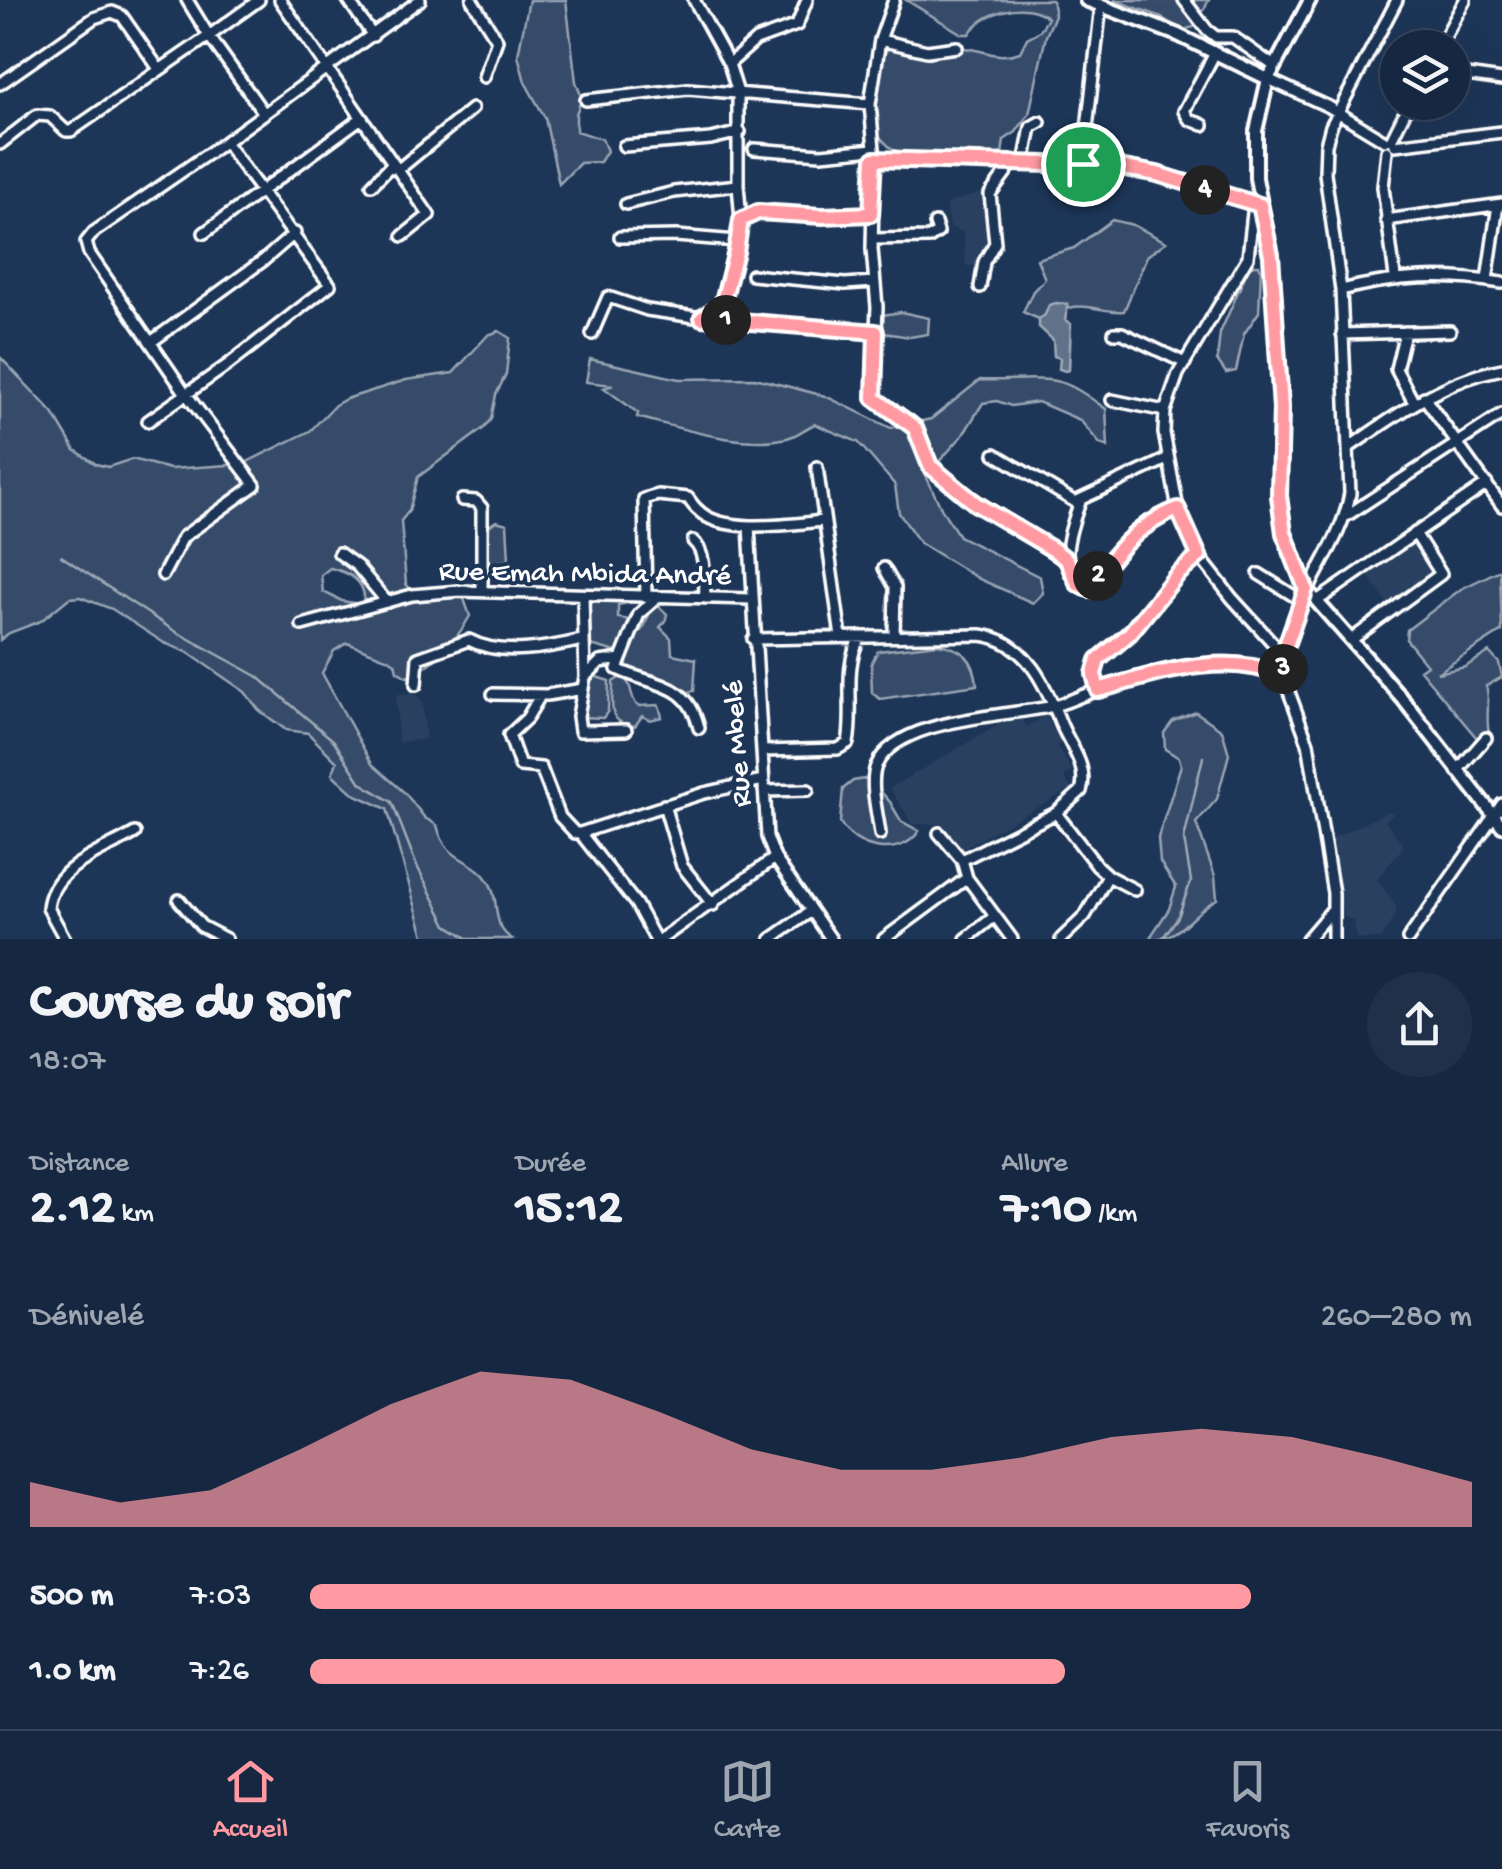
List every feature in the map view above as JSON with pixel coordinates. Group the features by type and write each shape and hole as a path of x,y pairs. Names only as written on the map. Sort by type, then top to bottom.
{"street":[{"path":"187,0 262,112"},
{"path":"0,144 44,114 70,131 259,0"},
{"path":"280,0 429,215 403,236"},
{"path":"348,0 372,36"},
{"path":"163,576 183,537 255,485 186,394 86,242 94,232 420,0"},
{"path":"472,0 497,40 484,77"},
{"path":"729,64 756,40 797,24 808,0"},
{"path":"894,0 880,40 870,104 874,154 874,398 910,422 920,436 930,466 958,490 1067,560"},
{"path":"1086,0 1178,34 1338,112 1390,144 1502,132"},
{"path":"1184,0 1206,30 1216,37 1233,37 1274,66"},
{"path":"1283,654 1199,556 1178,509 1168,459 1165,411 1185,362 1250,250 1257,205 1256,131 1268,80 1310,0"},
{"path":"1334,939 1333,893 1308,743 1283,676 1283,654 1304,595 1344,517 1350,481 1341,290 1324,160 1328,135 1397,0"},
{"path":"1449,30 1465,0"},
{"path":"698,1 729,64 738,93 740,132 741,220 737,241 722,305 702,318"},
{"path":"1083,164 1100,5"},
{"path":"0,84 94,18 112,12 122,16 159,69"},
{"path":"880,40 922,50 956,48"},
{"path":"1203,124 1189,119 1184,111 1215,53"},
{"path":"1470,76 1502,80"},
{"path":"586,100 665,89 870,104"},
{"path":"400,169 472,109"},
{"path":"204,233 360,119"},
{"path":"1395,277 1383,187 1390,144 1401,120"},
{"path":"1024,164 1031,126 1040,122"},
{"path":"624,146 711,139 740,132"},
{"path":"148,421 330,285 225,142"},
{"path":"754,150 1012,164 1083,164 1157,174 1257,205"},
{"path":"980,287 984,262 994,244 990,194 1012,164"},
{"path":"372,186 389,167 400,169"},
{"path":"626,204 674,192 738,185"},
{"path":"1257,205 1271,255 1281,408 1279,496 1284,533 1304,595"},
{"path":"1386,220 1500,205 1487,280"},
{"path":"741,220 758,212 871,214"},
{"path":"872,240 929,238 936,236 935,223"},
{"path":"151,342 295,233"},
{"path":"620,237 737,241"},
{"path":"752,275 845,284 874,282"},
{"path":"1341,290 1395,277 1502,282"},
{"path":"592,334 608,297 648,310 702,318 876,332"},
{"path":"1342,334 1450,330"},
{"path":"1405,332 1396,369 1459,444 1502,506"},
{"path":"1114,333 1122,333 1185,362"},
{"path":"1348,448 1420,400 1454,383 1502,369"},
{"path":"1112,400 1165,411"},
{"path":"1344,517 1502,414"},
{"path":"994,454 1070,500 1080,502 1168,459"},
{"path":"817,467 841,637"},
{"path":"1317,602 1487,484"},
{"path":"646,597 644,499 688,498 702,514 749,526 822,521"},
{"path":"462,500 476,501 482,508 482,591"},
{"path":"1080,502 1067,539 1067,560 1078,584 1089,589 1133,534 1178,509"},
{"name":"Rue Mbelé","path":"749,526 767,837 774,858 831,939"},
{"path":"1351,640 1441,574 1416,534"},
{"path":"692,540 700,547 706,598"},
{"path":"339,553 356,566 387,602"},
{"path":"1098,690 1094,674 1098,660 1130,633 1177,575 1199,556"},
{"path":"884,568 895,587 894,636"},
{"path":"1259,574 1317,602 1414,713 1502,826"},
{"name":"Rue Emah Mbida André","path":"302,626 412,594 482,591 752,599"},
{"path":"583,595 585,676 580,731 626,730"},
{"path":"658,597 638,614 617,669 662,683 689,701 699,728"},
{"path":"754,640 981,635 1007,642 1044,682 1083,770 1084,782 1072,801 1056,813 962,860"},
{"path":"762,751 838,749 848,743 853,723 850,665 860,638"},
{"path":"416,684 418,658 470,640 485,648 552,647 582,640"},
{"path":"585,676 600,662 621,659"},
{"path":"880,834 876,764 902,739 946,722 1055,706 1185,667 1256,667 1283,676"},
{"path":"493,694 540,696 584,689"},
{"path":"540,696 527,718 509,734 520,766 541,768 560,817 576,833 664,805 764,786 808,790"},
{"path":"1458,771 1486,738"},
{"path":"1408,939 1502,804"},
{"path":"664,805 682,866 713,905"},
{"path":"1056,813 1108,876 1135,890"},
{"path":"580,833 636,904 658,939 713,905 774,858"},
{"path":"939,834 962,860 968,878 1012,939"},
{"path":"65,939 49,915 52,889 70,870 134,838"},
{"path":"1061,939 1085,916 1108,876"},
{"path":"884,939 968,878"},
{"path":"178,900 201,926 226,939"},
{"path":"1307,939 1332,909"},
{"path":"771,939 810,912"},
{"path":"966,939 995,916"}],"shaded area":[{"path":"529,0 566,0 576,82 582,98 576,114 576,131 602,139 607,151 600,162 580,163 559,184 545,118 525,82 518,55"},
{"path":"906,0 1052,0 1055,15 1046,36 1029,114 1016,132 1004,140 1002,154 933,157 891,148 874,132 882,57 895,38 930,58 953,48 1010,55 1020,52 1027,38 1040,31 1048,18 1029,10 1007,10 985,19 969,34 962,34"},
{"path":"1114,0 1209,0 1194,27 1183,30"},
{"path":"985,191 993,242 977,266 966,266 963,232 950,227 946,204"},
{"path":"1112,220 1133,225 1166,242 1147,256 1124,311 1069,308 1067,304 1039,319 1023,312 1033,291 1045,279 1037,259 1074,248"},
{"path":"1254,265 1261,270 1259,312 1244,334 1236,371 1226,373 1217,360 1220,333 1249,267"},
{"path":"1068,304 1065,320 1071,324 1069,370 1065,371 1059,369 1060,358 1054,356 1053,340 1039,327 1039,319 1049,305"},
{"path":"901,312 929,318 928,334 910,337 884,333 882,315"},
{"path":"499,331 510,338 506,374 491,419 418,477 409,511 401,521 406,584 418,597 463,596 470,616 443,652 407,677 389,659 347,643 334,651 322,673 372,764 405,793 425,818 437,825 447,847 489,882 498,920 512,939 425,939 387,809 354,794 332,774 337,762 308,733 286,730 259,710 245,692 187,652 164,643 112,609 80,597 69,598 41,621 0,640 0,357 53,413 75,450 96,464 108,467 132,459 170,469 243,464 310,431 346,399 406,380 453,373 488,335","holes":["330,568 358,582 364,593 360,604 323,592 321,575"]},
{"path":"590,359 679,379 755,378 825,396 891,428 931,419 980,380 1047,380 1076,389 1106,409 1108,447 1100,444 1080,420 1038,402 1011,406 997,401 983,403 963,435 926,476 959,536 1040,577 1043,593 1033,603 979,579 920,543 899,513 895,485 858,442 815,424 787,438 751,441 712,436 637,417 638,413 604,388 613,385 586,382"},
{"path":"496,521 507,524 509,560 488,564 489,526"},
{"path":"1413,538 1436,573 1390,607 1365,572"},
{"path":"1500,570 1502,631 1437,673 1465,667 1489,652 1499,663 1502,677 1486,686 1489,733 1481,743 1420,670 1427,665 1406,639 1407,630 1461,589"},
{"path":"594,599 626,599 629,603 618,605 618,618 630,620 620,653 587,644 586,606"},
{"path":"654,602 667,614 660,627 671,638 672,654 696,659 694,691 671,695 656,675 623,668 625,649 644,627"},
{"path":"938,644 966,656 974,668 977,685 880,699 872,693 871,664 878,651"},
{"path":"587,674 609,681 608,711 603,718 582,717"},
{"path":"622,676 638,706 659,705 662,717 650,720 642,716 635,726 615,717 613,682"},
{"path":"396,694 415,694 422,700 426,739 398,742"},
{"path":"1196,712 1222,730 1229,754 1217,799 1196,823 1215,876 1217,899 1170,935 1149,939 1169,909 1176,887 1160,862 1158,838 1181,765 1179,758 1165,749 1164,733 1173,721"},
{"path":"1019,713 1027,727 1045,715 1062,742 1057,746 1072,771 1064,776 1071,789 960,850 943,824 912,824 890,788"},
{"path":"869,778 901,821 919,831 911,840 890,848 866,845 840,822 843,789 853,781"},
{"path":"1389,811 1393,814 1385,821 1404,846 1377,879 1397,908 1396,914 1380,939 1356,939 1354,922 1343,915 1329,840"}],"waterway":[{"path":"61,556 173,630 257,676 334,741 361,783 392,802 416,864 447,925 469,939"},
{"path":"1162,939 1178,917 1191,881 1184,839 1203,757"}],"route":[{"path":"874,159 1083,164 1157,174 1260,205 1271,255 1281,408 1279,496 1284,533 1306,589 1283,654 1283,676 1266,668 1223,664 1185,667 1098,690 1094,674 1098,660 1130,633 1177,575 1199,556 1178,509 1157,517 1133,534 1086,590 1075,581 1067,560 976,504 930,466 915,428 874,398 876,332 702,318 722,305 741,220 758,212 871,214 874,159"}]}
